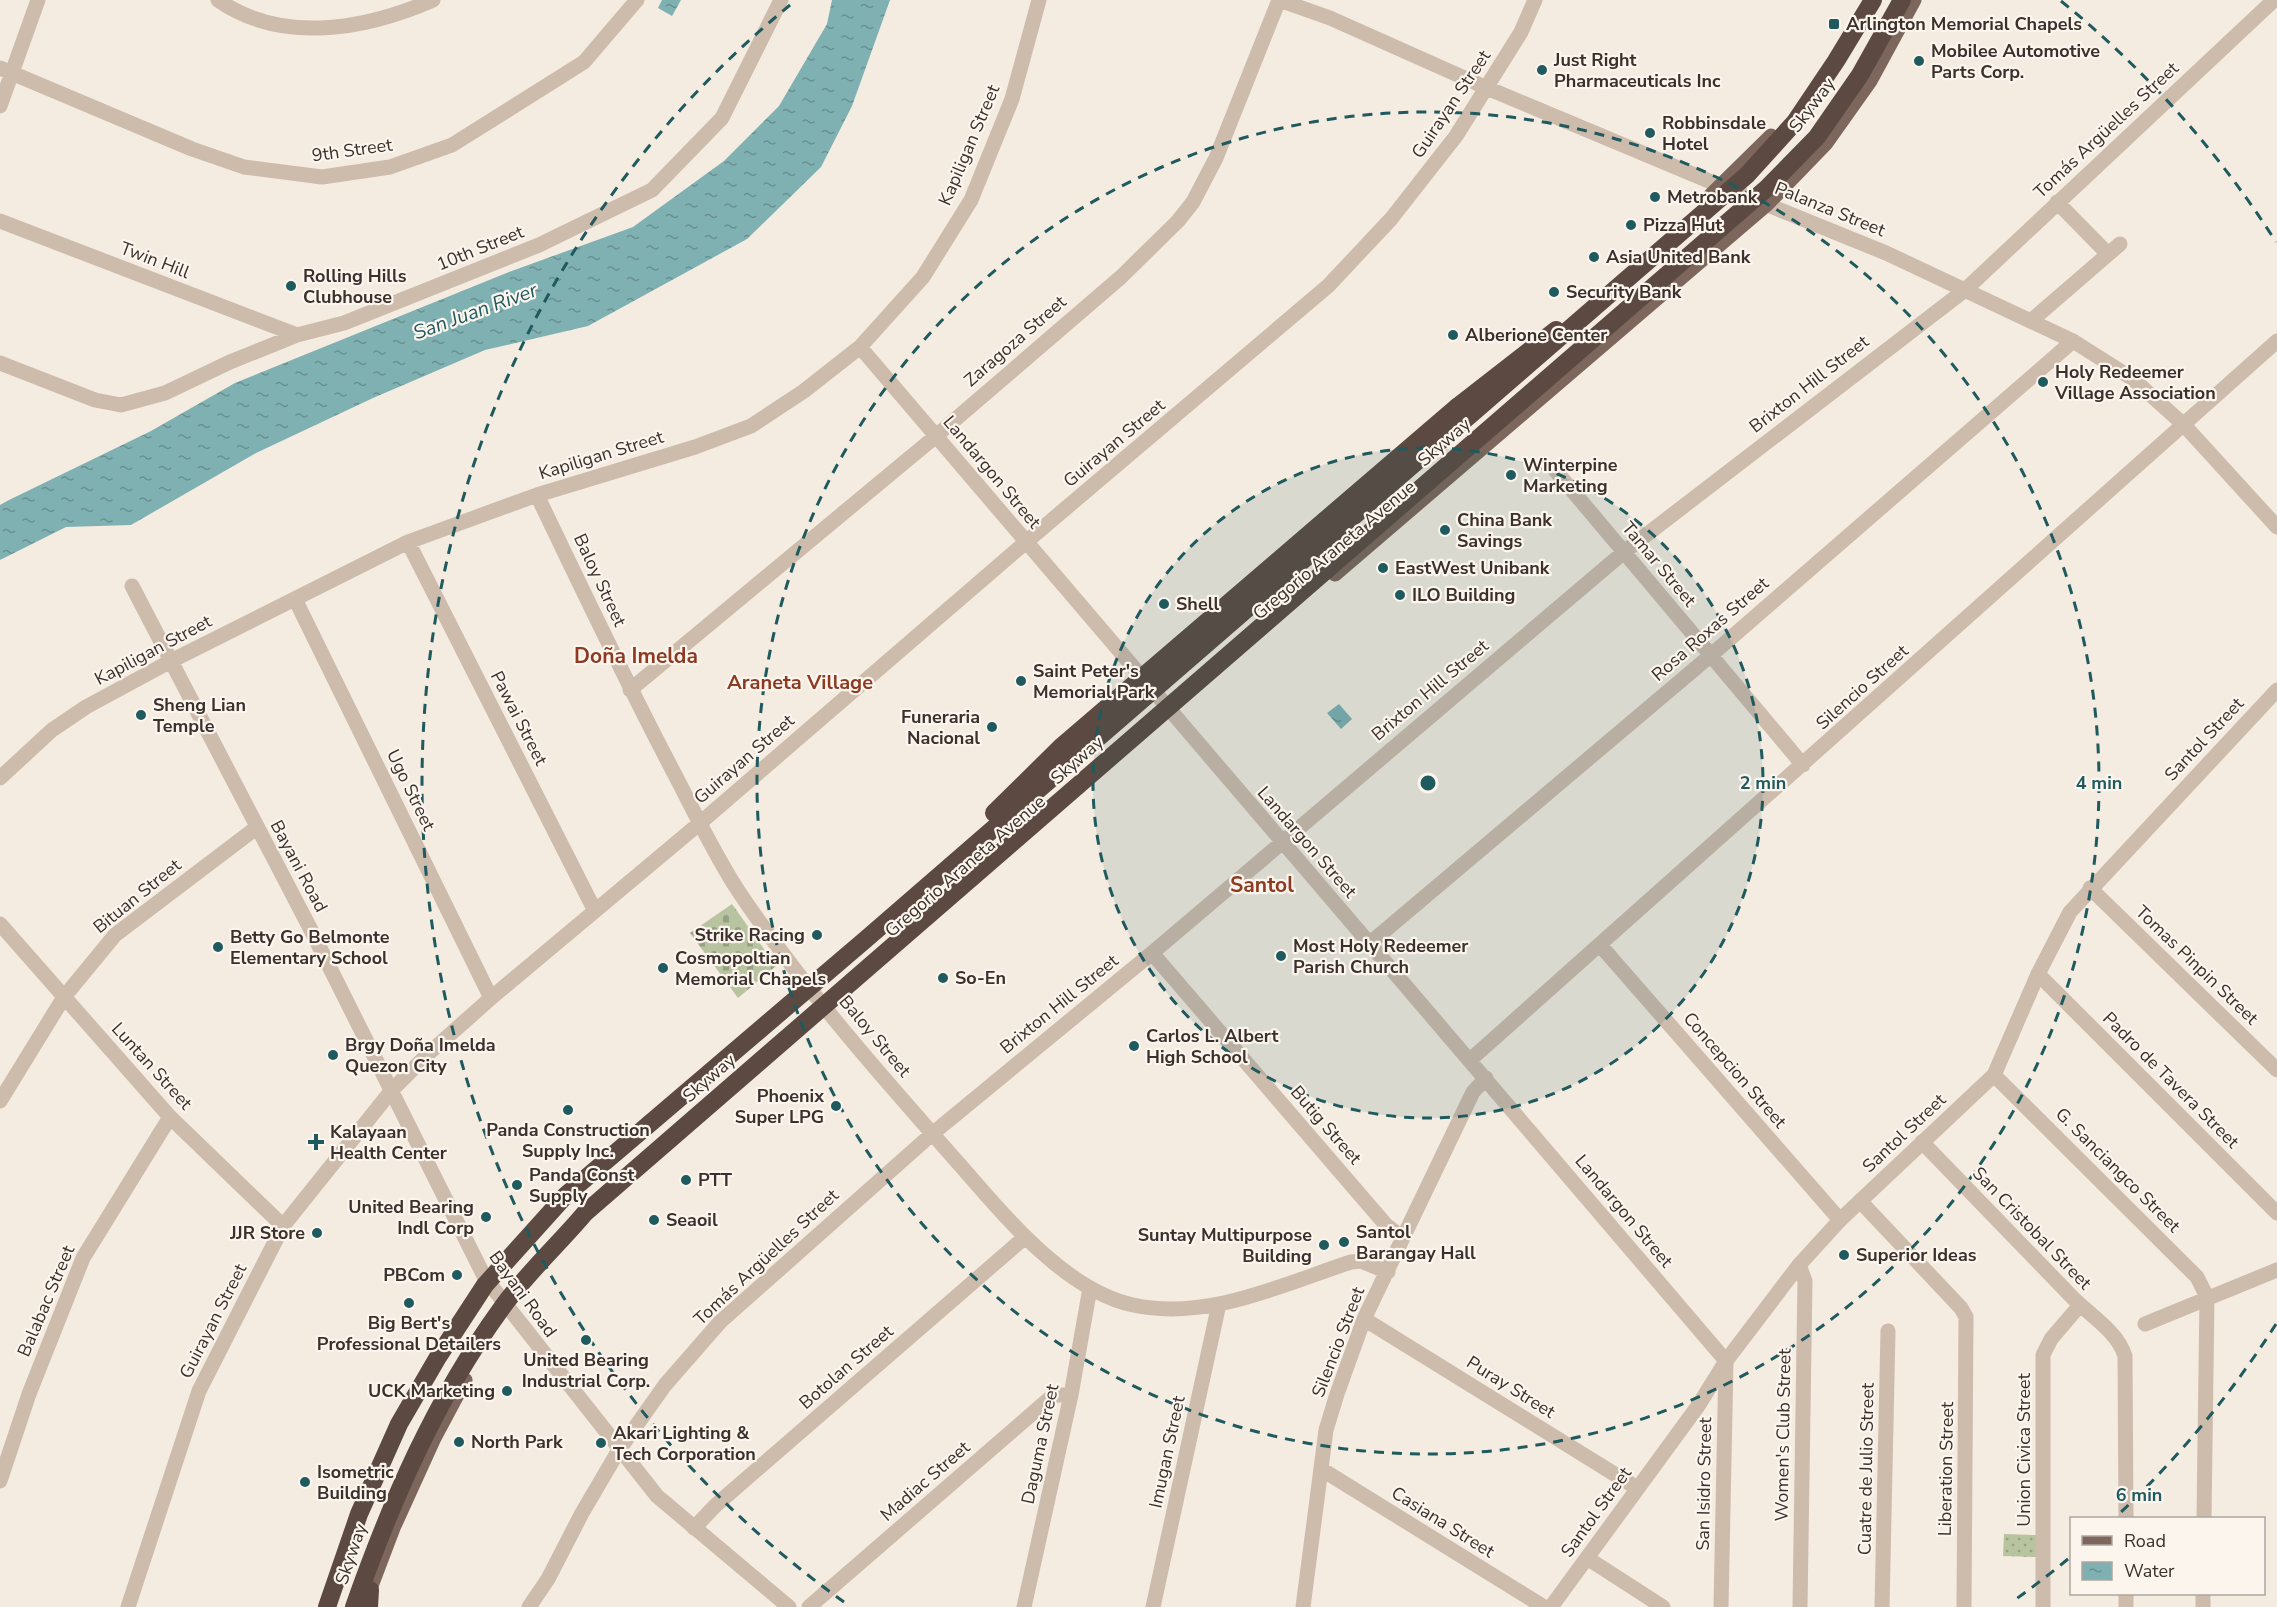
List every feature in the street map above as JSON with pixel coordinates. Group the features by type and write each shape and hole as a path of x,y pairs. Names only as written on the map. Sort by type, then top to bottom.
{"highway":[{"name":"Skyway","path":"327,1607 359,1514 399,1424 438,1357 485,1286 566,1195 865,940 1747,175 1795,122 1836,61 1872,0"},
{"name":"Skyway","path":"354,1607 383,1525 425,1433 461,1370 502,1308 585,1214 1767,188 1817,137 1860,75 1902,0"},
{"path":"865,940 1062,746 1457,407 1581,311"},
{"path":"1239,594 1275,566 1320,537"}],"main road":[{"name":"Gregorio Araneta Avenue","path":"320,1607 351,1513 394,1423 432,1356 485,1278 561,1193 1581,311 1721,186 1790,118 1863,0"},
{"name":"Gregorio Araneta Avenue","path":"367,1601 393,1528 434,1438 507,1309 588,1218 1172,713 1767,204 1826,143 1870,81 1914,0"}],"street":[{"path":"0,106 7,70 38,0"},
{"path":"218,0 246,16 275,24 301,27 352,27 391,17 433,0"},
{"name":"9th Street","path":"7,70 192,149 244,167 322,177 390,167 453,145 584,62 637,0"},
{"name":"10th Street","path":"0,363 95,400 121,405 165,393 230,362 297,335 344,324 539,245 652,190 722,118 781,0"},
{"name":"Kapiligan Street","path":"0,778 52,730 86,707 171,661 408,542 537,495 695,447 751,426 804,391 860,346 922,277 971,200 1012,99 1039,0"},
{"name":"Palanza Street","path":"1279,0 1330,18 1487,88 1886,253 2073,340 2133,379 2184,425 2277,526"},
{"name":"Zaragoza Street","path":"630,690 936,436 1121,277 1178,221 1194,202 1216,158 1279,0"},
{"name":"Guirayan Street","path":"128,1607 199,1391 283,1226 392,1090 428,1054 491,998 700,823 1328,286 1422,182 1487,88 1521,32 1535,0"},
{"name":"Tomás Argüelles Street","path":"1965,290 2274,0"},
{"path":"2032,320 2114,249 2057,202"},
{"name":"Twin Hill","path":"0,221 297,335"},
{"name":"Brixton Hill Street","path":"932,1134 1152,953 1281,841 1624,552 1965,290"},
{"name":"Rosa Roxas Street","path":"1369,944 1710,656 2073,340"},
{"name":"Silencio Street","path":"1470,1060 2277,341"},
{"name":"Landargon Street","path":"860,346 1726,1361"},
{"name":"Tamar Street","path":"1555,470 1803,765"},
{"name":"Baloy Street","path":"537,495 630,690 738,890 828,1010 932,1134 1024,1238 1089,1288 1130,1304 1165,1309 1189,1310 1220,1304 1351,1262 1362,1261 1388,1272"},
{"name":"Pawai Street","path":"408,542 595,911"},
{"name":"Bayani Road","path":"132,586 392,1090 485,1278 507,1309 657,1496 789,1607"},
{"name":"Ugo Street","path":"296,599 491,998"},
{"name":"Santol Street","path":"1551,1607 1698,1406 1726,1361 1799,1265 1840,1220 1994,1075 2038,974 2070,912 2277,690"},
{"name":"Bituan Street","path":"0,1101 64,997 115,935 256,828"},
{"name":"Tomas Pinpin Street","path":"2090,888 2277,1070"},
{"name":"Luntan Street","path":"0,924 171,1117 283,1226"},
{"name":"Concepcion Street","path":"1600,945 1840,1220"},
{"name":"Butig Street","path":"1152,953 1386,1225 1404,1238"},
{"name":"Padro de Tavera Street","path":"2038,974 2277,1213"},
{"name":"G. Sanciangco Street","path":"1994,1075 2197,1276 2207,1297"},
{"name":"Silencio Street","path":"1303,1607 1326,1430 1364,1319 1473,1092 1486,1078"},
{"name":"Balabac Street","path":"0,1482 29,1394 83,1258 171,1117"},
{"name":"Tomás Argüelles Street","path":"530,1607 548,1579 582,1513 619,1450 665,1385 720,1322 932,1134"},
{"name":"San Cristobal Street","path":"1922,1142 2080,1305 2117,1338 2125,1356 2126,1517"},
{"name":"Liberation Street","path":"1860,1201 1961,1308 1966,1317 1968,1331 1964,1607"},
{"name":"Botolan Street","path":"694,1528 716,1505 1024,1238"},
{"name":"Women's Club Street","path":"1799,1265 1805,1281 1800,1607"},
{"path":"2145,1324 2277,1270"},
{"name":"Daguma Street","path":"1024,1607 1071,1395 1089,1288"},
{"path":"2204,1517 2207,1297"},
{"name":"Imugan Street","path":"1153,1607 1220,1304"},
{"name":"Union Civica Street","path":"2043,1607 2043,1355 2051,1338 2080,1305"},
{"name":"Puray Street","path":"1364,1319 1637,1488"},
{"name":"Cuatre de Julio Street","path":"1882,1607 1888,1331"},
{"name":"San Isidro Street","path":"1721,1607 1726,1361"},
{"name":"Madiac Street","path":"809,1607 1049,1399 1056,1395 1071,1395"},
{"name":"Casiana Street","path":"1321,1469 1544,1607"},
{"path":"1587,1558 1663,1607"}],"green space":[{"path":"732,904 776,966 738,998 690,933"},
{"path":"2004,1534 2036,1535 2036,1557 2003,1556"}],"water":[{"path":"662,0 681,0 672,16 658,8"},
{"name":"San Juan River","path":"832,0 890,0 852,106 821,167 747,239 588,326 485,350 373,398 256,453 131,525 66,527 0,560 0,505 9,500 151,431 235,383 509,272 633,227 724,161 779,106 827,24"},
{"path":"1339,704 1352,719 1341,729 1327,713"}],"place":[{"name":"Arlington Memorial Chapels","path":"1834,24"},
{"name":"Mobilee Automotive Parts Corp.","path":"1919,61"},
{"name":"Just Right Pharmaceuticals Inc","path":"1542,70"},
{"name":"Robbinsdale Hotel","path":"1650,133"},
{"name":"Metrobank","path":"1655,197"},
{"name":"Pizza Hut","path":"1631,225"},
{"name":"Asia United Bank","path":"1594,257"},
{"name":"Rolling Hills Clubhouse","path":"291,286"},
{"name":"Security Bank","path":"1554,292"},
{"name":"Alberione Center","path":"1453,335"},
{"name":"Holy Redeemer Village Association","path":"2043,382"},
{"name":"Winterpine Marketing","path":"1511,475"},
{"name":"China Bank Savings","path":"1445,530"},
{"name":"EastWest Unibank","path":"1383,568"},
{"name":"ILO Building","path":"1400,595"},
{"name":"Shell","path":"1164,604"},
{"name":"Saint Peter's Memorial Park","path":"1021,681"},
{"name":"Sheng Lian Temple","path":"141,715"},
{"name":"Funeraria Nacional","path":"992,727"},
{"name":"Strike Racing","path":"817,935"},
{"name":"Betty Go Belmonte Elementary School","path":"218,947"},
{"name":"Most Holy Redeemer Parish Church","path":"1281,956"},
{"name":"Cosmopoltian Memorial Chapels","path":"663,968"},
{"name":"So-En","path":"943,978"},
{"name":"Carlos L. Albert High School","path":"1134,1046"},
{"name":"Brgy Doña Imelda Quezon City","path":"333,1055"},
{"name":"Phoenix Super LPG","path":"836,1106"},
{"name":"Panda Construction Supply Inc.","path":"568,1110"},
{"name":"Kalayaan Health Center","path":"316,1142"},
{"name":"PTT","path":"686,1180"},
{"name":"Panda Const Supply","path":"517,1185"},
{"name":"United Bearing Indl Corp","path":"486,1217"},
{"name":"Seaoil","path":"654,1220"},
{"name":"JJR Store","path":"317,1233"},
{"name":"Santol Barangay Hall","path":"1344,1242"},
{"name":"Suntay Multipurpose Building","path":"1324,1245"},
{"name":"Superior Ideas","path":"1844,1255"},
{"name":"PBCom","path":"457,1275"},
{"name":"Big Bert's Professional Detailers","path":"409,1303"},
{"name":"United Bearing Industrial Corp.","path":"586,1340"},
{"name":"UCK Marketing","path":"507,1391"},
{"name":"North Park","path":"459,1442"},
{"name":"Akari Lighting & Tech Corporation","path":"601,1443"},
{"name":"Isometric Building","path":"305,1482"}],"district":[{"name":"Doña Imelda","path":"636,656"},
{"name":"Araneta Village","path":"800,682"},
{"name":"Santol","path":"1262,885"}]}
